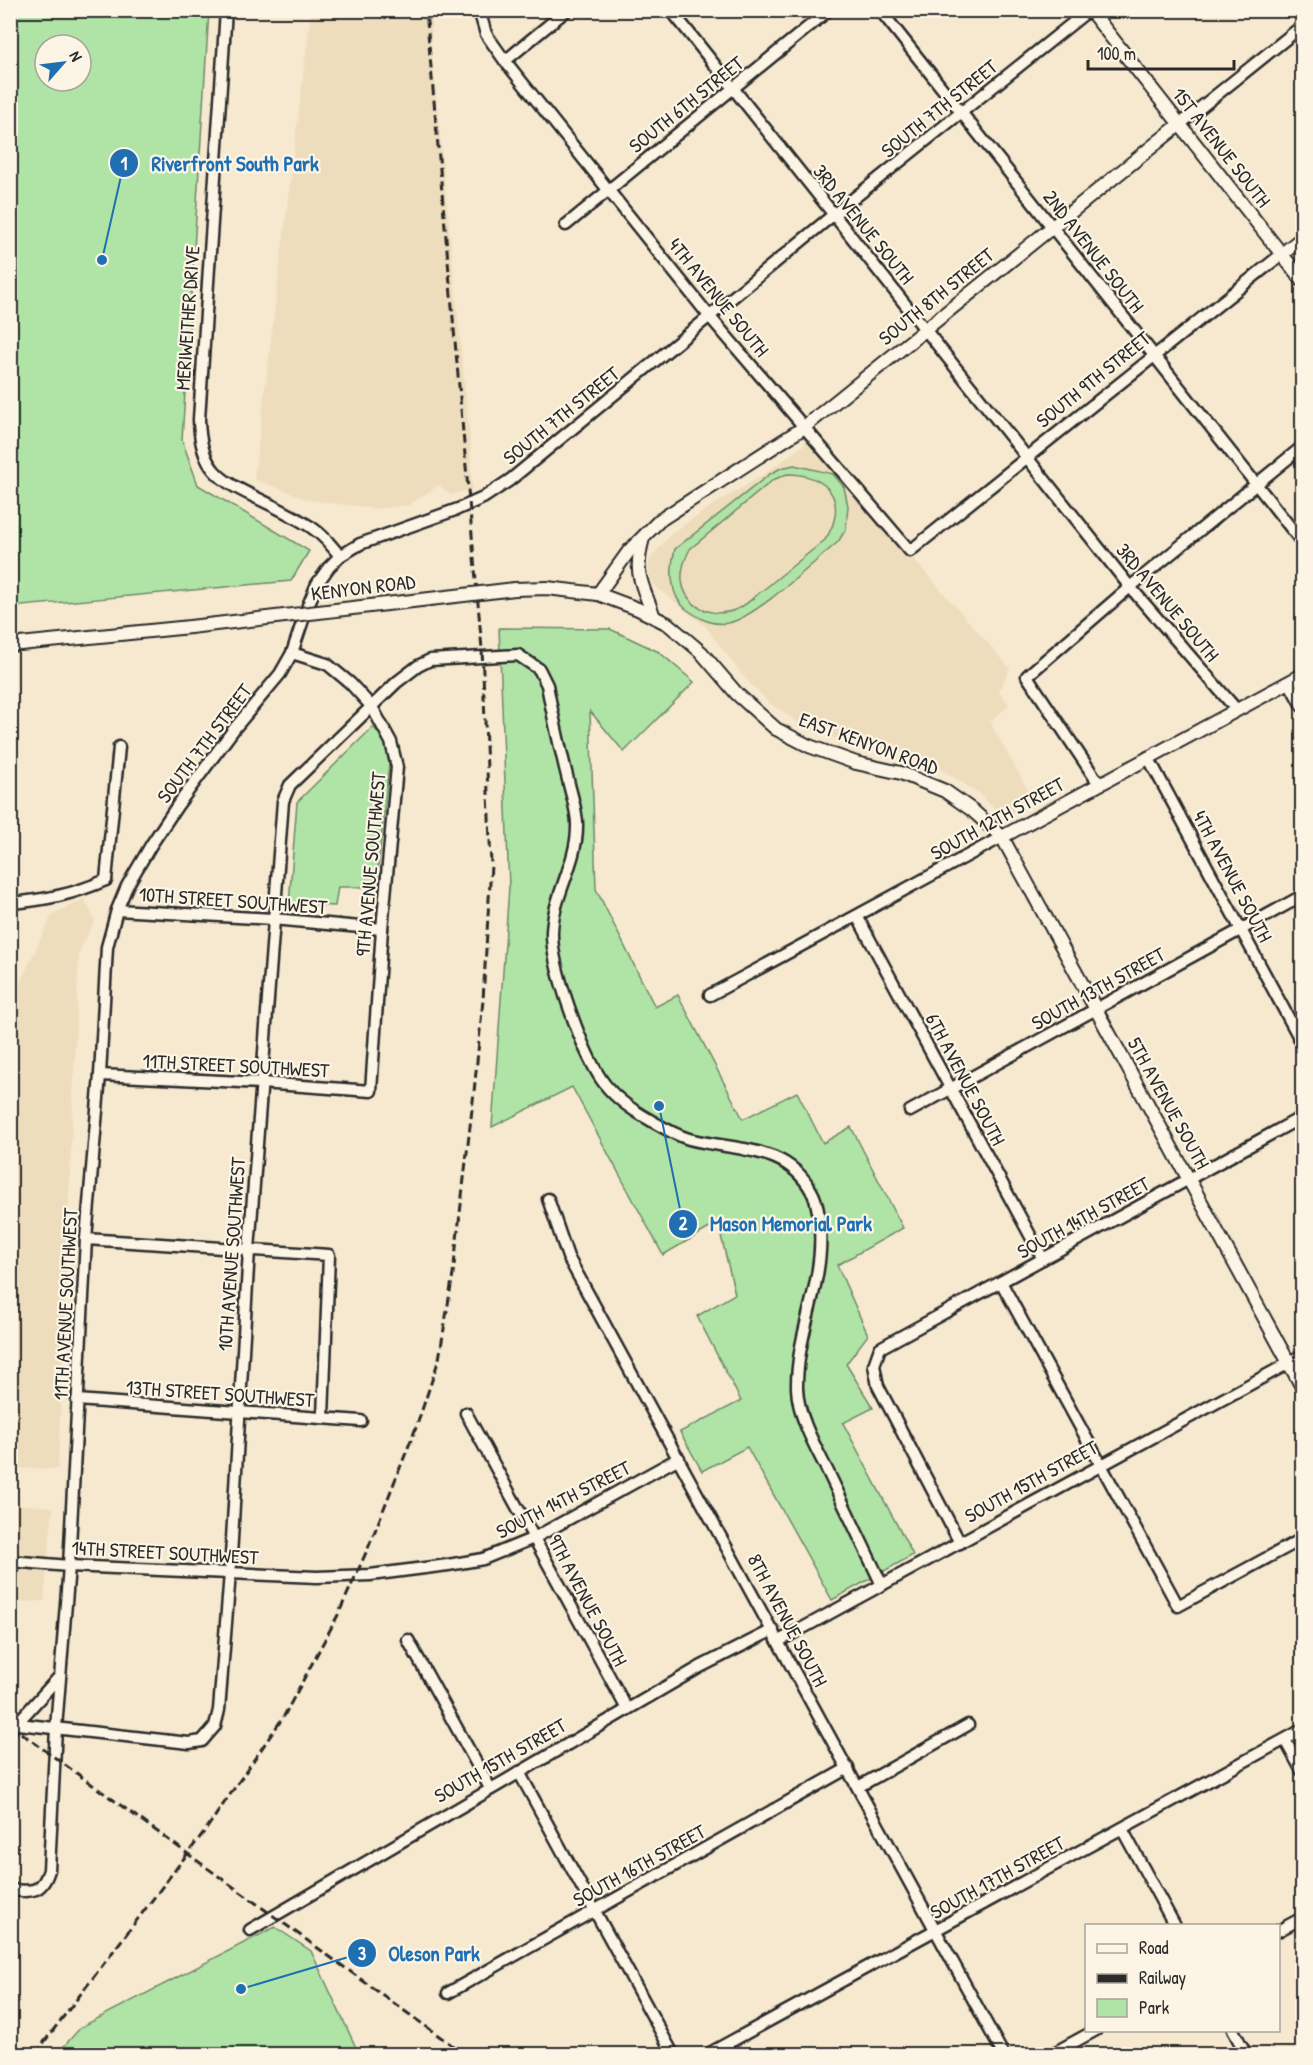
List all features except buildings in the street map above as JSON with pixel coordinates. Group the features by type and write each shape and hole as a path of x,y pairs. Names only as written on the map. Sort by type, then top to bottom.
{"main road":[{"name":"1ST AVENUE SOUTH","path":"1089,10 1302,280"},
{"path":"1299,10 1302,14"},
{"name":"SOUTH 8TH STREET","path":"598,594 629,551 660,520 803,428 1179,125"},
{"name":"SOUTH 9TH STREET","path":"1282,254 1302,238"},
{"path":"644,536 639,552 638,571 654,617"},
{"name":"KENYON ROAD","path":"10,645 190,627 515,588 547,588 598,594 654,617 669,624 703,654"},
{"name":"EAST KENYON ROAD","path":"703,654 737,694 776,729 809,746 856,763 901,773 945,791 972,810 1002,837"},
{"name":"SOUTH 12TH STREET","path":"1002,837 1302,675"},
{"name":"5TH AVENUE SOUTH","path":"1002,837 1302,1387"},
{"name":"SOUTH 15TH STREET","path":"1289,1363 1302,1356"}],"street":[{"name":"MERIWEITHER DRIVE","path":"226,10 199,438 208,461 223,480 233,488 261,500 312,528 325,537 340,556"},
{"name":"4TH AVENUE SOUTH","path":"479,10 486,34 505,61 710,317 910,551"},
{"path":"505,61 567,10"},
{"name":"3RD AVENUE SOUTH","path":"671,10 1130,587 1236,709"},
{"name":"SOUTH 6TH STREET","path":"566,225 829,10"},
{"name":"2ND AVENUE SOUTH","path":"880,10 1302,542"},
{"name":"SOUTH 7TH STREET","path":"127,886 177,806 234,729 280,674 292,653 317,584 328,567 340,556 387,532 458,509 483,498 510,480 833,215 1089,10"},
{"name":"SOUTH 8TH STREET","path":"1179,125 1302,26"},
{"name":"SOUTH 9TH STREET","path":"910,551 1282,254"},
{"path":"1099,784 1027,676 1130,587 1302,447"},
{"name":"9TH AVENUE SOUTHWEST","path":"292,653 327,664 350,683 372,707 391,742 397,767 382,929 371,1091"},
{"path":"372,707 397,682 430,660 518,655 539,669 547,685 578,827 552,931 555,962 578,1029 601,1079 614,1095 637,1113 688,1138 759,1151 779,1160 801,1176 813,1194 819,1216 822,1248 816,1289 801,1350 797,1388 802,1414 882,1585"},
{"path":"1289,682 1302,706"},
{"name":"10TH AVENUE SOUTHWEST","path":"56,1728 189,1743 202,1742 215,1726 219,1710 230,1573 249,1250 282,801 290,785 372,707"},
{"path":"106,880 119,747"},
{"name":"4TH AVENUE SOUTH","path":"1148,757 1302,1043"},
{"name":"SOUTH 12TH STREET","path":"710,995 1002,837"},
{"path":"10,903 40,900 77,892 106,880 127,886"},
{"name":"11TH AVENUE SOUTHWEST","path":"10,1890 35,1891 45,1883 49,1870 56,1728 69,1566 86,1239 100,1075 107,947 117,910 127,886"},
{"name":"SOUTH 13TH STREET","path":"910,1111 1302,896"},
{"name":"10TH STREET SOUTHWEST","path":"117,910 273,919 382,929"},
{"name":"6TH AVENUE SOUTH","path":"856,916 1043,1259"},
{"name":"11TH STREET SOUTHWEST","path":"100,1075 371,1091"},
{"name":"SOUTH 14TH STREET","path":"960,1543 878,1386 874,1365 880,1348 1302,1118"},
{"name":"8TH AVENUE SOUTH","path":"548,1199 568,1257 1003,2055"},
{"path":"86,1239 329,1255 322,1418"},
{"path":"1000,1282 1178,1606 1302,1539"},
{"name":"SOUTH 15TH STREET","path":"779,1641 1289,1363"},
{"name":"13TH STREET SOUTHWEST","path":"77,1400 361,1421"},
{"name":"9TH AVENUE SOUTH","path":"465,1413 627,1710"},
{"name":"SOUTH 14TH STREET","path":"317,1577 370,1575 483,1559 534,1538 679,1458"},
{"name":"14TH STREET SOUTHWEST","path":"10,1561 69,1566 317,1577"},
{"name":"SOUTH 15TH STREET","path":"250,1930 700,1667 773,1630"},
{"path":"408,1640 490,1788"},
{"path":"14,1727 60,1677"},
{"path":"858,1787 968,1725"},
{"path":"14,1727 56,1728"},
{"name":"SOUTH 17TH STREET","path":"708,2055 1302,1730"},
{"path":"1285,1740 1302,1771"},
{"name":"SOUTH 16TH STREET","path":"448,1993 848,1768"},
{"path":"519,1772 673,2055"},
{"path":"1122,1829 1174,1924"},
{"path":"1280,1930 1302,1918"},
{"path":"1052,2055 1094,2032"},
{"path":"1234,2032 1246,2055"}],"shaded area":[{"path":"311,11 432,11 431,45 470,438 472,489 450,495 439,485 409,505 377,509 309,500 254,479"},
{"path":"809,441 1010,668 999,691 1009,705 990,722 1035,803 1003,818 980,794 936,766 888,748 841,740 804,727 767,701 743,676 705,626 655,586 648,573 649,560 672,533 763,475"},
{"path":"84,899 95,920 79,952 58,1469 11,1468 11,988 17,989 52,915"},
{"path":"10,1504 53,1507 44,1601 11,1602"}],"green space":[{"path":"11,10 209,11 182,440 198,485 309,551 291,581 11,607"},
{"path":"794,465 833,474 844,487 848,506 846,529 838,542 768,601 739,619 728,623 716,623 701,618 686,609 676,597 672,581 675,549 770,474","holes":["787,474 802,475 824,485 831,493 835,503 832,527 825,540 741,607 720,613 705,610 693,603 685,591 682,579 683,567 690,549 773,480"]},
{"path":"499,628 610,629 659,652 694,682 624,752 590,711 596,889 655,1007 678,995 743,1119 797,1092 823,1143 851,1127 903,1228 837,1265 868,1335 846,1364 873,1408 843,1423 913,1555 832,1600 747,1447 702,1471 680,1432 741,1401 697,1316 735,1294 718,1223 663,1255 572,1087 492,1127 509,887"},
{"path":"373,727 386,741 389,764 376,887 338,887 335,906 289,904 297,802"},
{"path":"275,1927 311,1951 359,2054 57,2054 81,2027"}],"railway":[{"path":"35,2054 207,1828 284,1716 338,1615 369,1546 417,1425 439,1359 453,1274 474,1092 483,1000 491,865 482,649 426,10"},
{"path":"10,1725 464,2054"}],"place":[{"name":"Riverfront South Park","path":"102,260"},
{"name":"Mason Memorial Park","path":"659,1106"},
{"name":"Oleson Park","path":"241,1989"}]}
